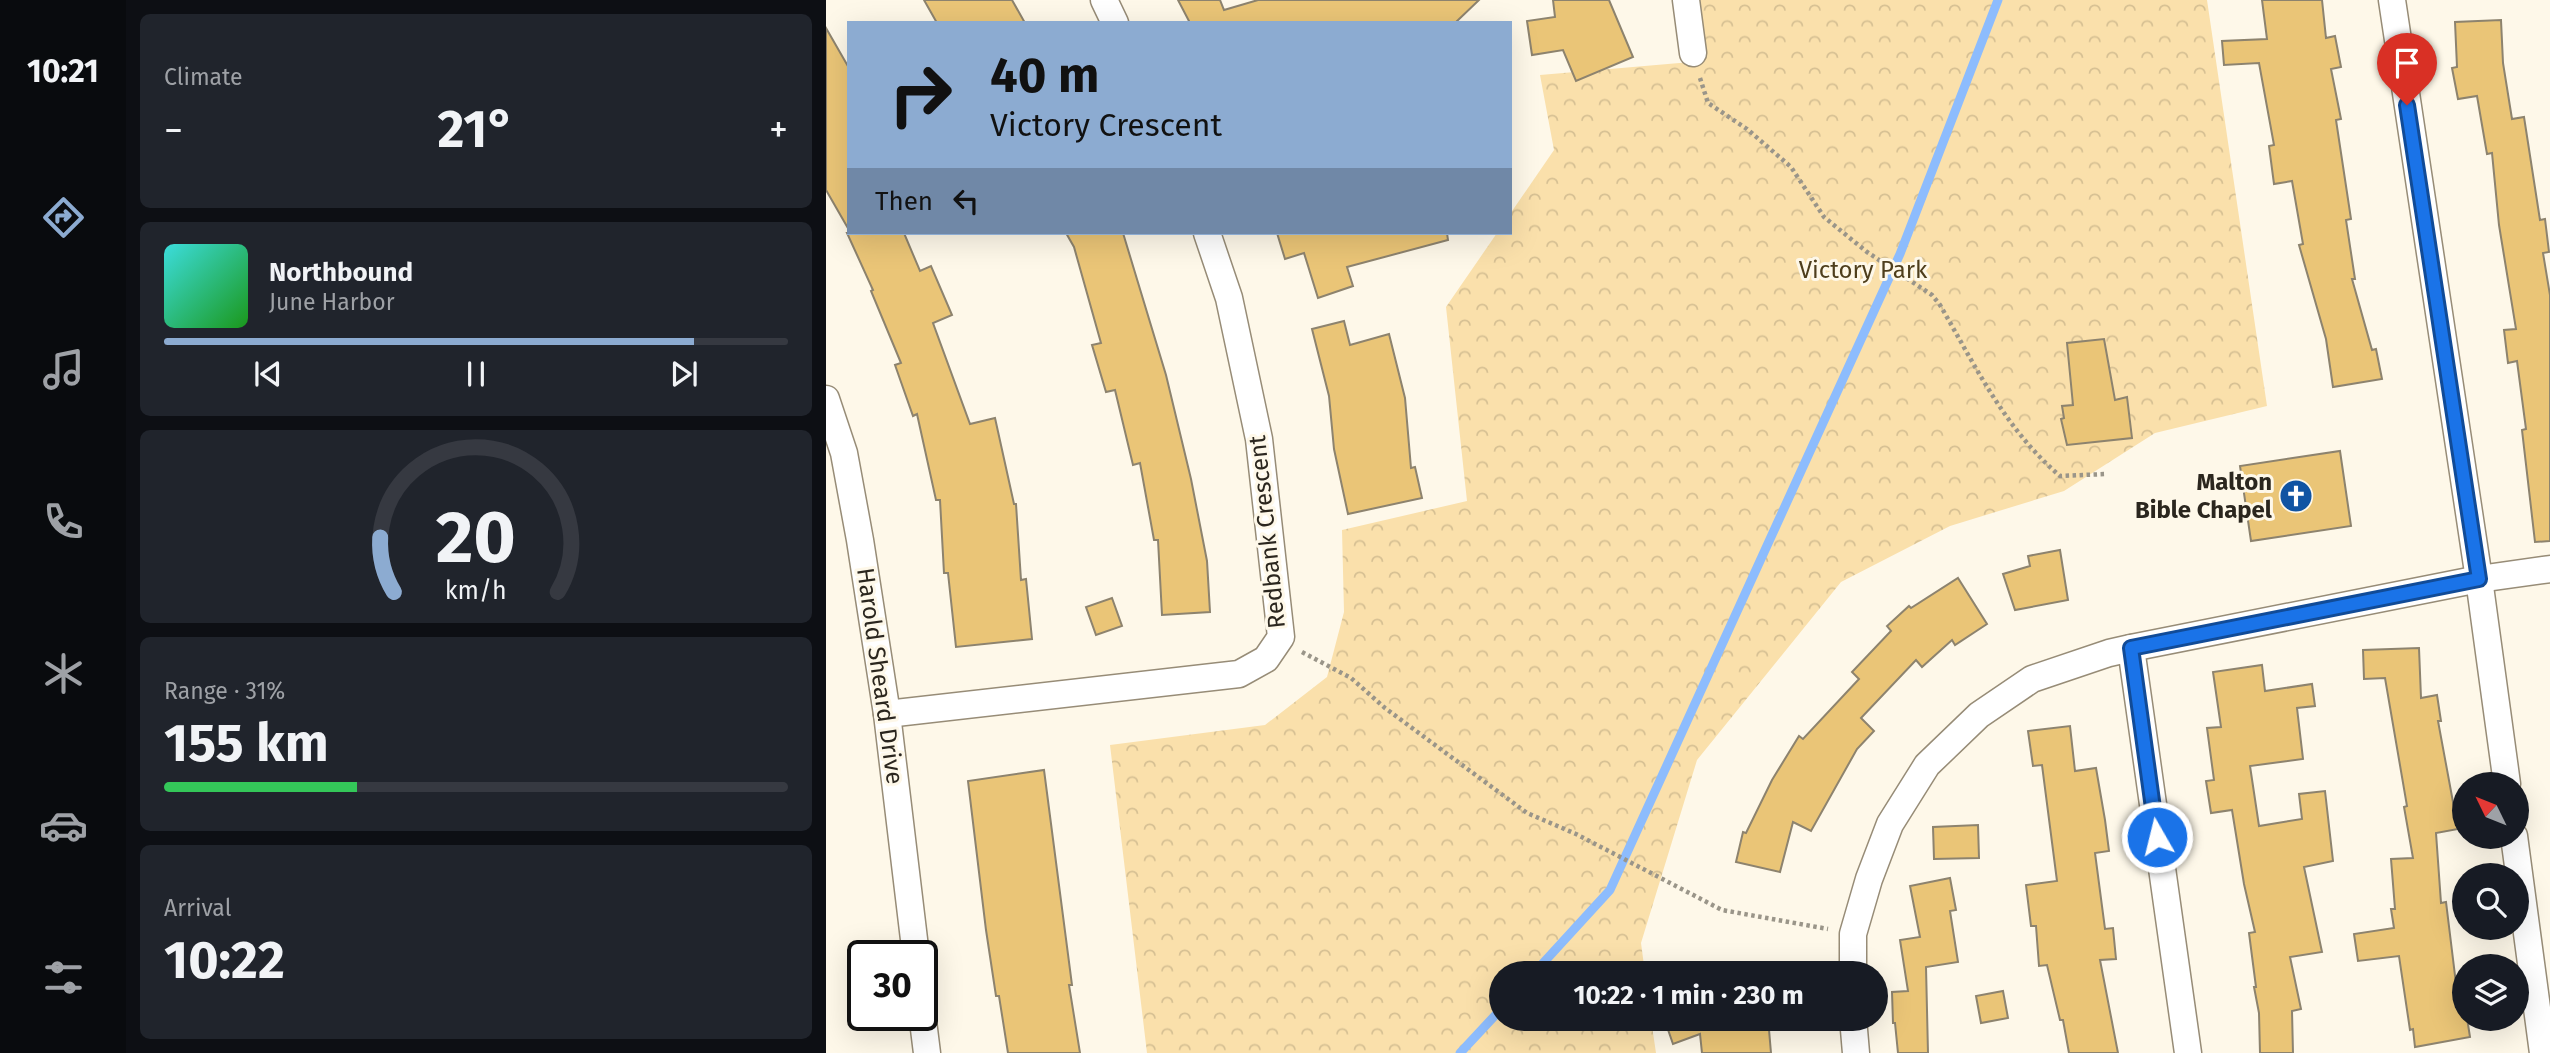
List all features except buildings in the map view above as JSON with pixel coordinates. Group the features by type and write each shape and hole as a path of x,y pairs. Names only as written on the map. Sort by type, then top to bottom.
{"street":[{"path":"1104,0 1114,21"},
{"path":"1686,0 1693,53"},
{"path":"2392,0 2505,772"},
{"name":"Redbank Crescent","path":"887,714 1239,674 1266,659 1281,637 1259,439 1229,298 1208,235"},
{"name":"Harold Sheard Drive","path":"826,399 844,453 887,714 914,940"},
{"path":"1853,961 1853,934 1869,879 1890,824 1927,765 1979,715 2032,679 2131,648 2479,579 2550,569"},
{"path":"2131,648 2188,1053"},
{"path":"2516,849 2543,1053"},
{"path":"924,1031 927,1053"},
{"path":"1854,1031 1856,1053"}],"path":[{"path":"1693,53 1708,103 1747,129 1791,167 1824,217 1867,252 1932,295 2007,420 2040,459 2060,476 2106,474"},
{"path":"1281,637 1302,652 1351,678 1385,708 1527,813 1576,834 1723,910 1853,934"}],"green space":[{"name":"Victory Park","path":"1690,0 2207,0 2267,406 2155,433 2064,491 1950,526 1841,582 1697,760 1641,943 1643,961 1489,961 1489,1031 1653,1031 1656,1053 1147,1053 1110,745 1265,725 1327,677 1344,612 1342,530 1467,501 1446,307 1496,235 1512,235 1512,211 1554,150 1540,75 1691,62"}],"waterway":[{"path":"1545,961 1610,890 1900,254 1998,0"},
{"path":"1460,1053 1489,1022"}],"place":[{"name":"Malton Bible Chapel","path":"2296,496"}],"route":[{"path":"2157,837 2131,648 2479,579 2407,105"}]}
